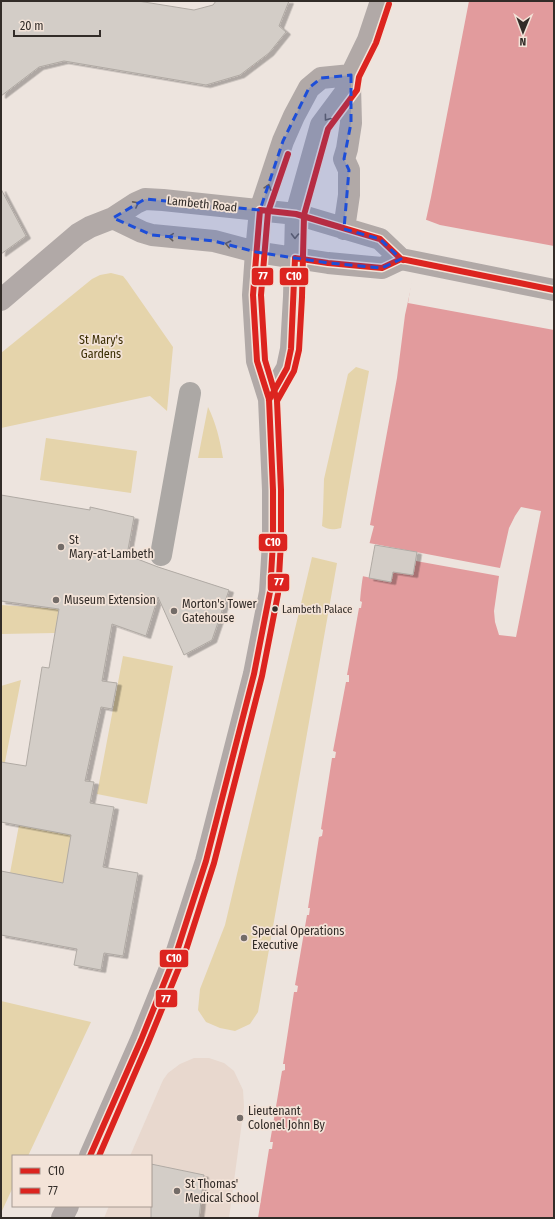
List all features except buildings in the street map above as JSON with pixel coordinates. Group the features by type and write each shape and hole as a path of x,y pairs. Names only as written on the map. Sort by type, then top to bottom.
{"main road":[{"path":"269,399 287,368 291,349 296,214 321,125 350,81 368,40 382,1"},
{"path":"90,1155 141,1040 177,951 206,861 254,674 270,592 273,542 273,490 269,399 257,361 253,295 260,210 283,141 308,88 321,78 350,81"},
{"path":"344,229 349,195 349,170 344,159 351,123 350,81"},
{"name":"Lambeth Road","path":"1,300 78,234 90,227 113,218 136,202 145,199 296,214 380,239 408,261"},
{"path":"113,218 142,232 152,235 214,241 256,252 328,263 382,268 408,261 554,290"},
{"path":"62,1218 68,1207"}],"street":[{"path":"161,555 190,393"}],"highlighted area":[{"path":"351,75 351,123 344,159 349,170 344,229 380,239 401,259 382,268 328,263 256,252 214,241 152,235 113,218 145,199 260,210 283,141 309,88 321,78"}],"shaded area":[{"path":"469,1 554,1 554,1218 258,1218 269,1149 272,1149 273,1142 270,1142 282,1071 285,1070 285,1064 283,1064 294,992 297,992 298,986 295,985 307,915 309,915 310,908 308,908 319,837 322,836 323,830 321,829 332,758 335,758 336,752 333,751 346,682 349,682 349,675 347,675 359,608 361,608 362,602 360,601 363,573 374,526 370,525 397,378 405,315 431,197"},
{"path":"194,1058 209,1058 224,1063 234,1071 243,1090 244,1107 229,1218 104,1218 109,1207 152,1207 152,1155 130,1155 163,1080 168,1073 180,1064"}],"green space":[{"name":"St Mary's Gardens","path":"111,273 123,276 173,347 167,411 150,396 1,428 1,353 92,279 100,275"},
{"path":"356,367 369,371 341,528 329,529 322,526 324,479 348,374"},
{"path":"208,407 221,445 223,458 198,458"},
{"path":"46,438 137,451 131,493 40,480"},
{"path":"312,557 337,563 258,1012 250,1024 235,1031 220,1028 206,1022 198,1010 200,989 225,925"},
{"path":"1,605 62,609 55,633 1,634"},
{"path":"123,656 173,666 147,804 97,794"},
{"path":"21,680 5,762 1,762 1,686"},
{"path":"19,825 71,834 71,885 10,873"},
{"path":"1,1001 91,1022 28,1155 12,1155 12,1189 1,1213"}],"pier":[{"path":"424,219 440,225 554,246 554,330 408,303 415,259"},
{"path":"521,507 541,511 516,637 499,635 495,622 494,611 499,576 416,561 413,575 393,572 391,582 362,576 369,543 500,568 509,528"}],"transit line":[{"name":"77","path":"99,1155 185,953 214,863 262,676 278,594 281,542 281,490 277,401 294,371 299,350 304,215 328,129 357,90 359,77 376,43 389,4"},
{"name":"77","path":"277,400 265,360 261,295 268,212 288,154"},
{"name":"C10","path":"90,1155 141,1040 177,951 206,861 254,674 270,592 273,542 273,490 269,399 257,361 253,295 260,210 296,214 380,239 401,259 554,290"},
{"name":"C10","path":"269,400 287,368 291,349 295,258 382,268 401,259 403,260"}],"place":[{"name":"St Mary-at-Lambeth","path":"61,547"},
{"name":"Museum Extension","path":"56,600"},
{"name":"Lambeth Palace","path":"275,609"},
{"name":"Morton's Tower Gatehouse","path":"174,611"},
{"name":"Special Operations Executive","path":"244,938"},
{"name":"Lieutenant Colonel John By","path":"240,1118"},
{"name":"St Thomas' Medical School","path":"177,1191"}]}
